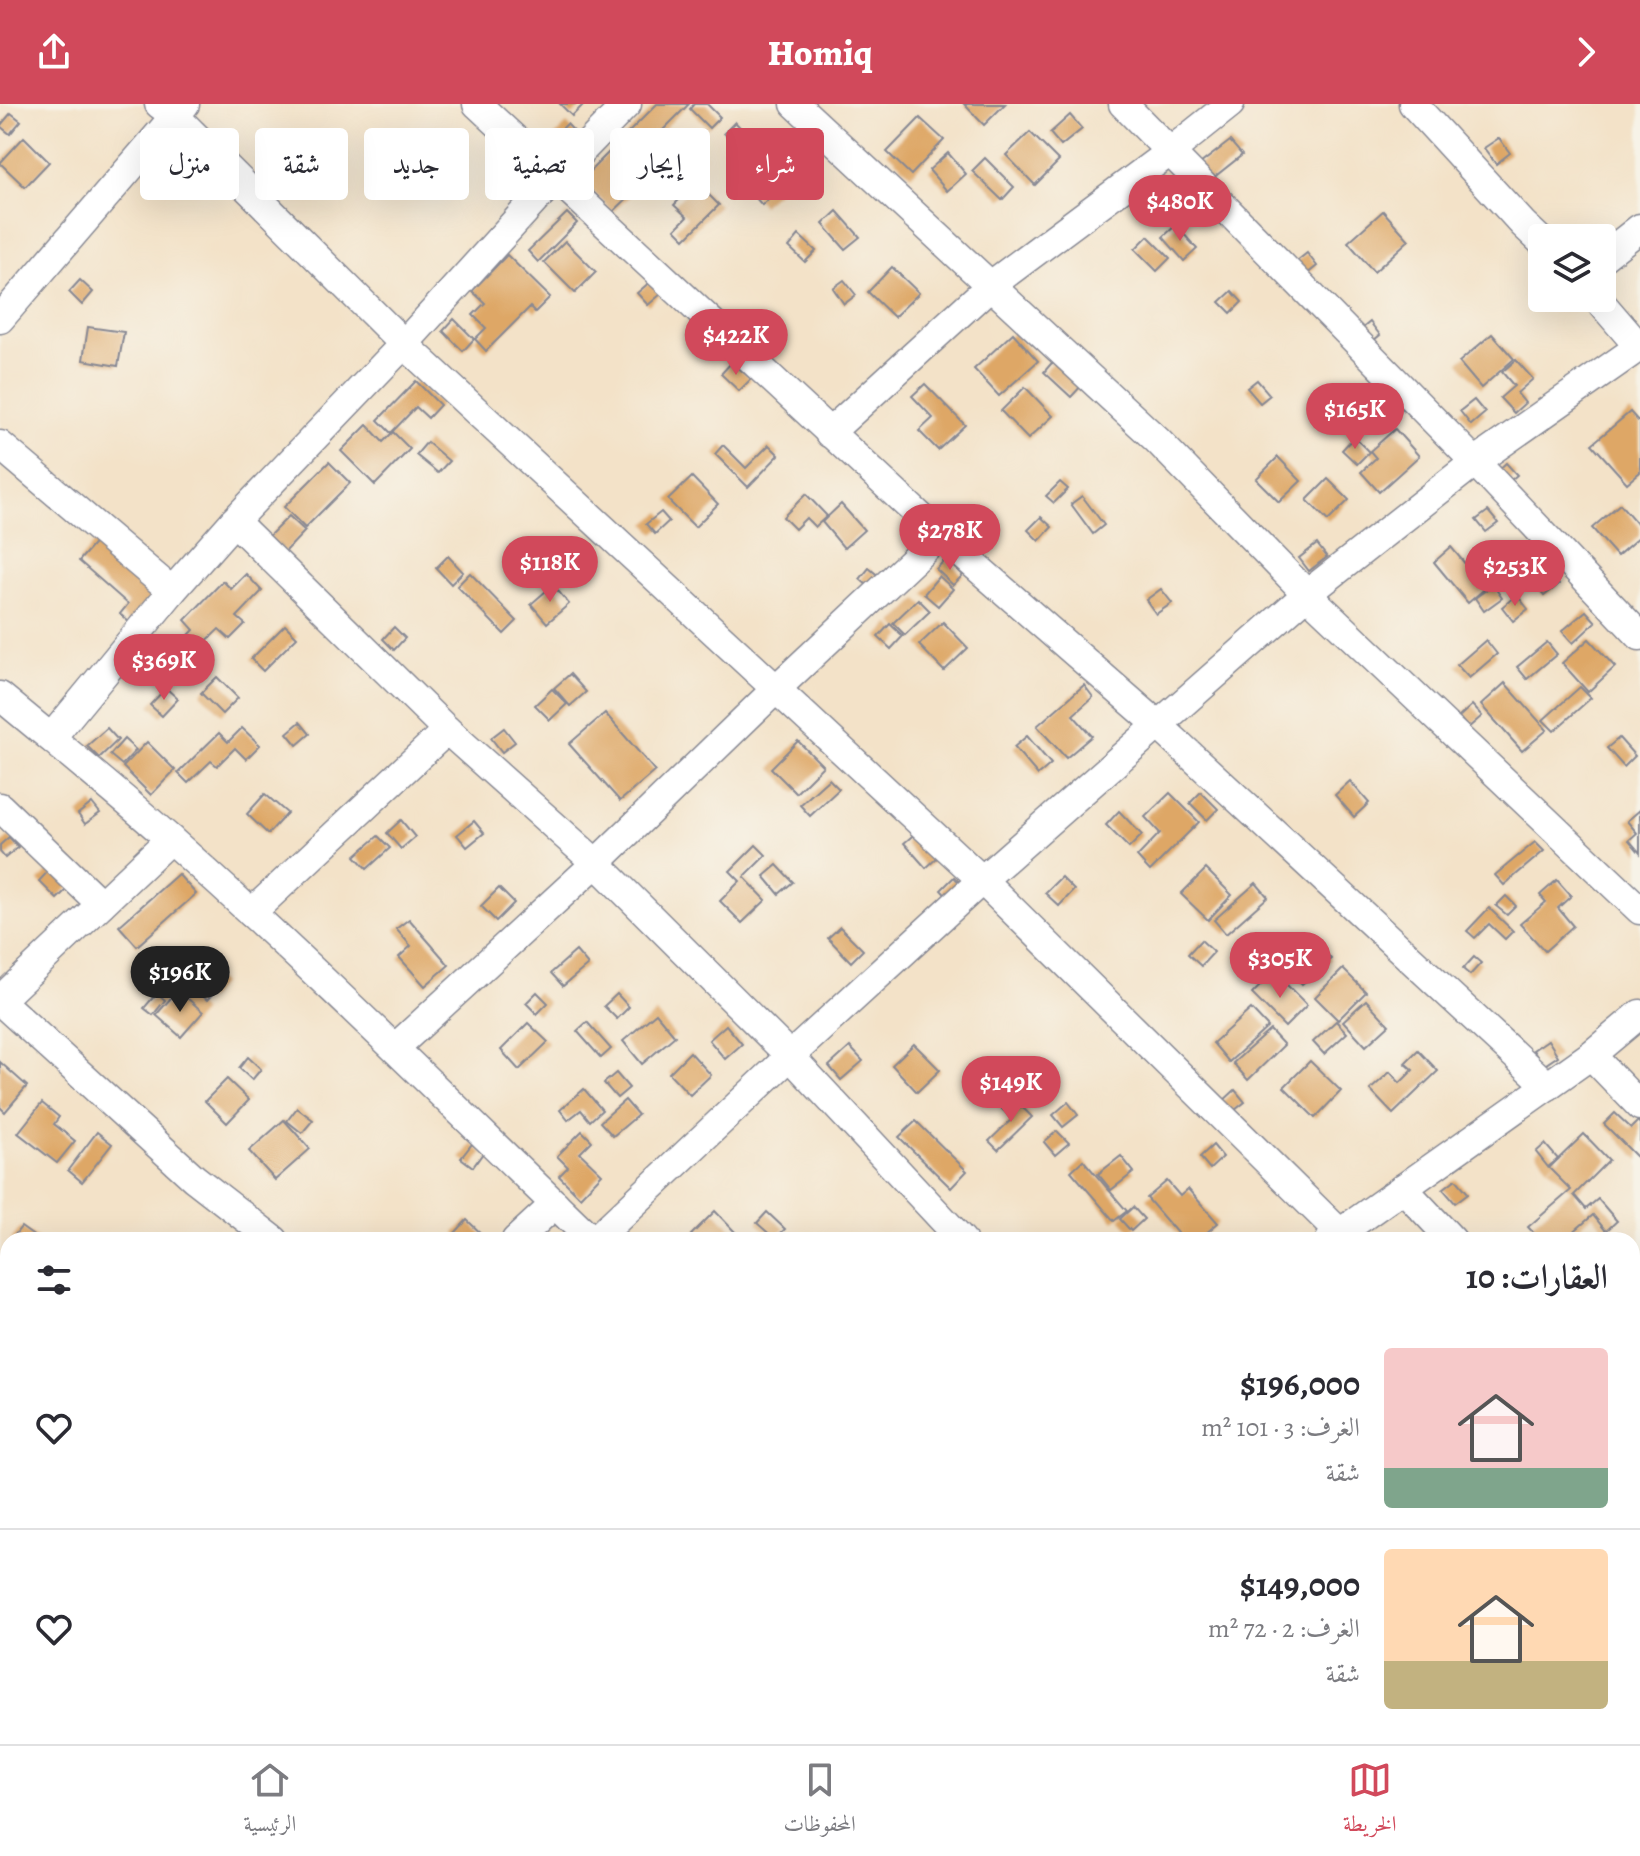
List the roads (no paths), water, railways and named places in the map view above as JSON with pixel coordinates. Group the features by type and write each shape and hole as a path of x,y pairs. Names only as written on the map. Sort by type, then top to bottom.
{"street":[{"path":"477,104 503,128"},
{"path":"594,138 627,104"},
{"path":"795,104 1157,440 1307,594 1640,910"},
{"path":"1123,104 1475,462 1640,636"},
{"path":"829,433 991,285 1230,104"},
{"path":"1413,104 1528,227"},
{"path":"0,319 173,108 404,344 982,880 1331,1232"},
{"path":"51,738 234,521 404,344 535,200"},
{"path":"581,200 940,535 1157,724 1548,1086"},
{"path":"1616,247 1640,228"},
{"path":"603,1232 982,880 1307,594 1475,462 1640,347 1609,312"},
{"path":"0,445 172,591"},
{"path":"234,521 447,730 596,863 790,1056 955,1232"},
{"path":"395,1048 596,863 940,535"},
{"path":"0,696 170,839 251,913 585,1232"},
{"path":"251,913 447,730"},
{"path":"0,807 101,904"},
{"path":"170,839 0,1000 194,1178 264,1232"},
{"path":"1341,1232 1591,1055 1640,1014"},
{"path":"1591,1055 1640,1106"},
{"path":"1403,1188 1444,1232"},
{"path":"525,1232 555,1204"}]}
